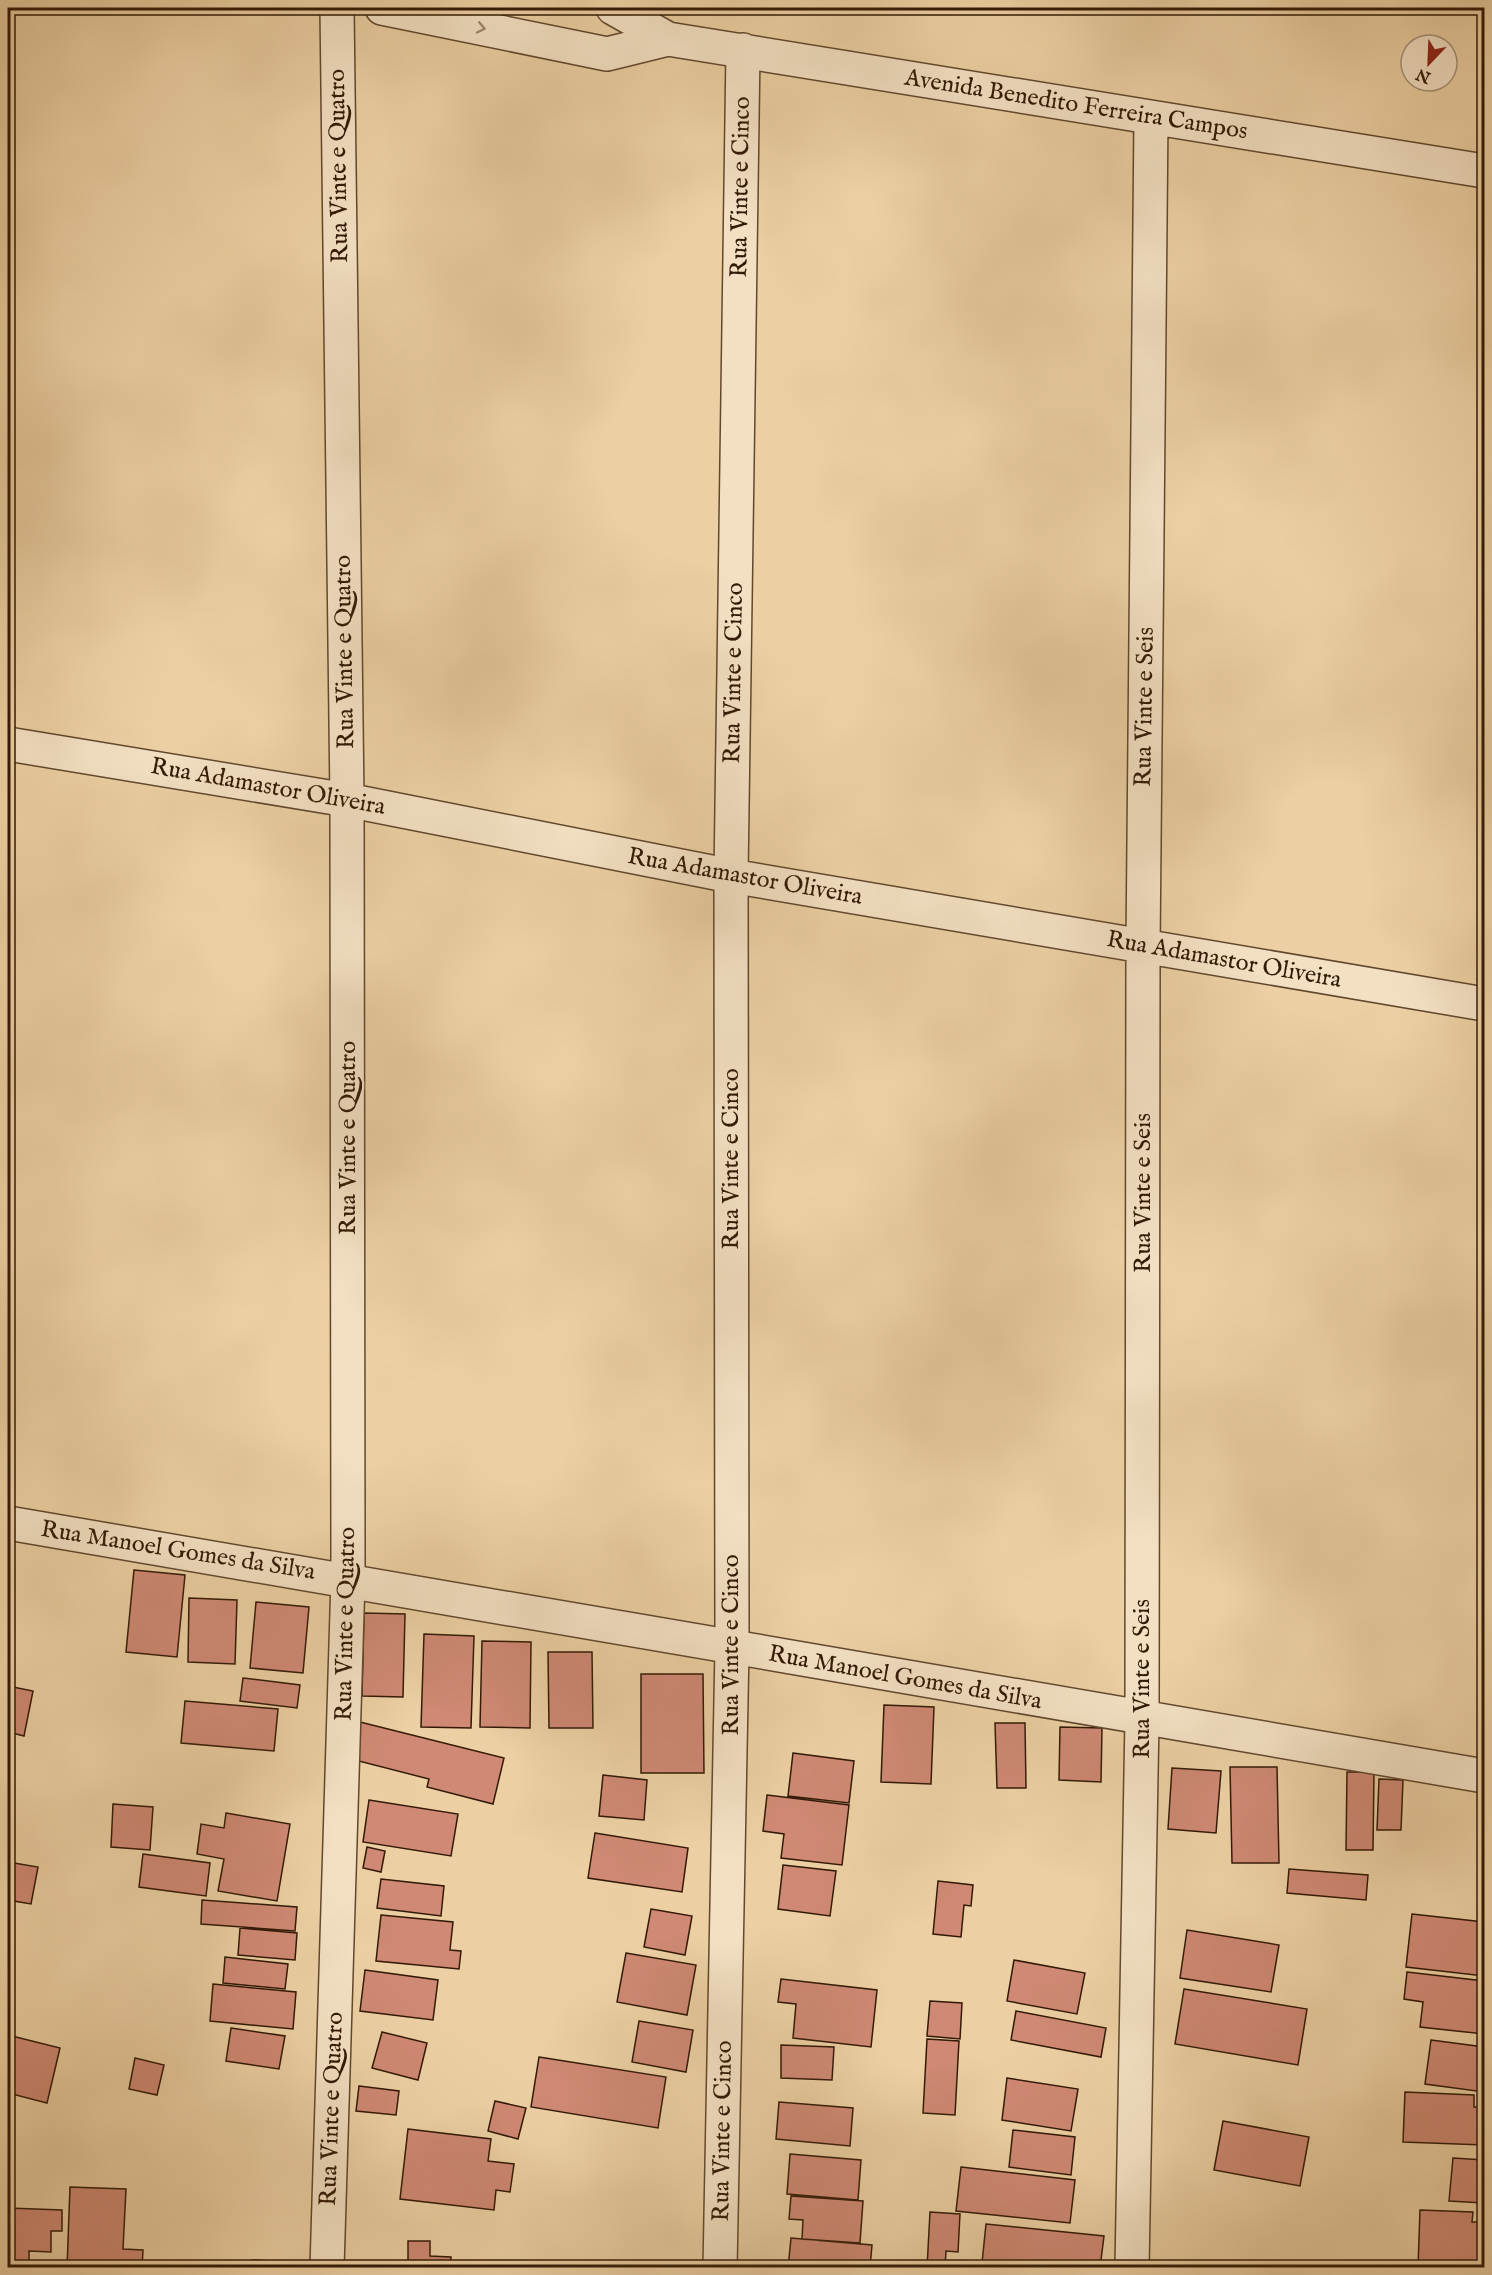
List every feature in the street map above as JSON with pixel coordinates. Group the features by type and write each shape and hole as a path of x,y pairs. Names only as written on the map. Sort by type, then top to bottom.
{"street":[{"name":"Rua Vinte e Quatro","path":"327,2268 348,1579 347,800 337,8"},
{"name":"Avenida Benedito Ferreira Campos","path":"382,8 607,54 668,39"},
{"name":"Avenida Benedito Ferreira Campos","path":"613,8 668,39 1485,171"},
{"name":"Rua Vinte e Cinco","path":"720,2268 732,1648 731,876 743,50"},
{"name":"Rua Vinte e Seis","path":"1132,2268 1142,1719 1143,946 1151,118"},
{"name":"Rua Adamastor Oliveira","path":"8,744 347,800 731,876 1485,1004"},
{"name":"Rua Manoel Gomes da Silva","path":"8,1523 348,1579 732,1648 1485,1776"}],"building":[{"path":"134,1570 185,1575 177,1657 126,1652"},
{"path":"189,1598 237,1600 235,1664 188,1662"},
{"path":"256,1602 309,1607 303,1673 250,1668"},
{"path":"364,1613 405,1614 403,1697 362,1696"},
{"path":"424,1634 474,1636 471,1728 421,1727"},
{"path":"482,1641 531,1642 530,1728 480,1727"},
{"path":"548,1652 592,1652 593,1728 549,1728"},
{"path":"641,1674 703,1674 704,1773 641,1773"},
{"path":"243,1678 300,1685 297,1708 240,1701"},
{"path":"8,1686 33,1691 24,1736 8,1732"},
{"path":"185,1701 278,1709 274,1751 181,1743"},
{"path":"884,1705 934,1707 931,1784 881,1782"},
{"path":"360,1722 504,1758 493,1804 427,1787 429,1779 351,1759"},
{"path":"995,1723 1025,1723 1026,1788 997,1788"},
{"path":"1060,1727 1102,1728 1101,1782 1059,1780"},
{"path":"793,1753 854,1761 849,1803 788,1796"},
{"path":"1230,1767 1277,1767 1279,1863 1232,1863"},
{"path":"1172,1768 1221,1771 1216,1833 1168,1829"},
{"path":"1347,1772 1374,1772 1373,1850 1346,1850"},
{"path":"603,1775 647,1780 644,1820 599,1816"},
{"path":"1379,1779 1403,1780 1401,1830 1377,1830"},
{"path":"767,1795 849,1805 842,1865 781,1858 784,1834 763,1831"},
{"path":"369,1800 458,1814 451,1856 363,1842"},
{"path":"113,1804 153,1807 150,1850 111,1847"},
{"path":"226,1813 290,1824 277,1901 218,1891 224,1859 197,1854 201,1824 224,1828"},
{"path":"595,1833 688,1848 682,1892 588,1878"},
{"path":"367,1847 385,1851 381,1872 363,1868"},
{"path":"143,1854 210,1863 206,1896 139,1887"},
{"path":"8,1862 38,1867 31,1904 8,1900"},
{"path":"783,1865 836,1871 830,1916 778,1909"},
{"path":"1289,1869 1368,1875 1366,1900 1287,1893"},
{"path":"381,1879 444,1886 441,1916 377,1908"},
{"path":"938,1881 973,1885 971,1906 964,1905 961,1937 933,1934"},
{"path":"202,1900 297,1907 295,1931 201,1924"},
{"path":"651,1909 692,1916 685,1955 644,1947"},
{"path":"1412,1914 1484,1922 1484,1976 1406,1967"},
{"path":"381,1915 453,1922 450,1950 461,1951 459,1969 376,1961"},
{"path":"240,1928 297,1933 295,1960 238,1955"},
{"path":"1187,1930 1279,1945 1271,1992 1180,1978"},
{"path":"626,1953 696,1965 687,2015 617,2002"},
{"path":"225,1957 288,1964 285,1989 223,1983"},
{"path":"1014,1960 1085,1973 1077,2014 1007,2001"},
{"path":"365,1970 438,1980 433,2020 360,2011"},
{"path":"1407,1972 1484,1981 1484,2034 1420,2027 1423,2002 1404,1999"},
{"path":"781,1979 877,1990 871,2047 793,2038 796,2004 778,2002"},
{"path":"213,1984 296,1992 293,2029 210,2021"},
{"path":"1184,1989 1307,2009 1298,2065 1175,2044"},
{"path":"930,2001 962,2003 960,2039 927,2036"},
{"path":"1016,2011 1106,2028 1101,2057 1011,2040"},
{"path":"639,2021 693,2030 686,2072 632,2062"},
{"path":"231,2028 285,2036 279,2069 226,2061"},
{"path":"382,2032 427,2043 418,2080 372,2068"},
{"path":"8,2035 60,2048 47,2103 8,2093"},
{"path":"927,2039 959,2041 955,2115 923,2113"},
{"path":"1431,2040 1484,2047 1484,2092 1425,2084"},
{"path":"781,2045 834,2047 832,2080 781,2078"},
{"path":"539,2057 666,2077 658,2128 531,2107"},
{"path":"135,2058 164,2065 157,2095 129,2089"},
{"path":"1007,2078 1078,2089 1071,2131 1002,2120"},
{"path":"359,2086 399,2091 396,2115 356,2111"},
{"path":"1405,2092 1474,2095 1474,2107 1484,2107 1484,2145 1403,2142"},
{"path":"495,2101 526,2108 518,2139 488,2131"},
{"path":"779,2102 853,2108 850,2146 776,2139"},
{"path":"1223,2121 1309,2137 1300,2186 1214,2170"},
{"path":"408,2129 491,2139 488,2161 514,2164 510,2192 496,2190 494,2210 400,2199"},
{"path":"1013,2130 1075,2137 1071,2175 1009,2167"},
{"path":"790,2154 861,2160 858,2200 787,2194"},
{"path":"1453,2158 1484,2160 1484,2203 1449,2201"},
{"path":"961,2167 1075,2180 1070,2223 956,2211"},
{"path":"70,2187 126,2189 123,2249 143,2250 142,2268 67,2268"},
{"path":"791,2196 863,2201 860,2243 802,2239 803,2220 789,2219"},
{"path":"8,2208 62,2210 62,2231 51,2231 51,2252 29,2251 29,2268 8,2268"},
{"path":"1420,2210 1473,2212 1472,2222 1484,2222 1484,2268 1418,2267"},
{"path":"930,2212 960,2214 958,2252 946,2251 945,2268 927,2268"},
{"path":"986,2224 1104,2236 1100,2268 1031,2268 982,2263"},
{"path":"791,2238 872,2245 870,2268 788,2268"},
{"path":"408,2241 430,2241 430,2256 451,2257 451,2268 408,2268"},
{"path":"252,2260 294,2262 294,2268 251,2268"},
{"path":"541,2261 584,2265 584,2268 541,2268"}]}
